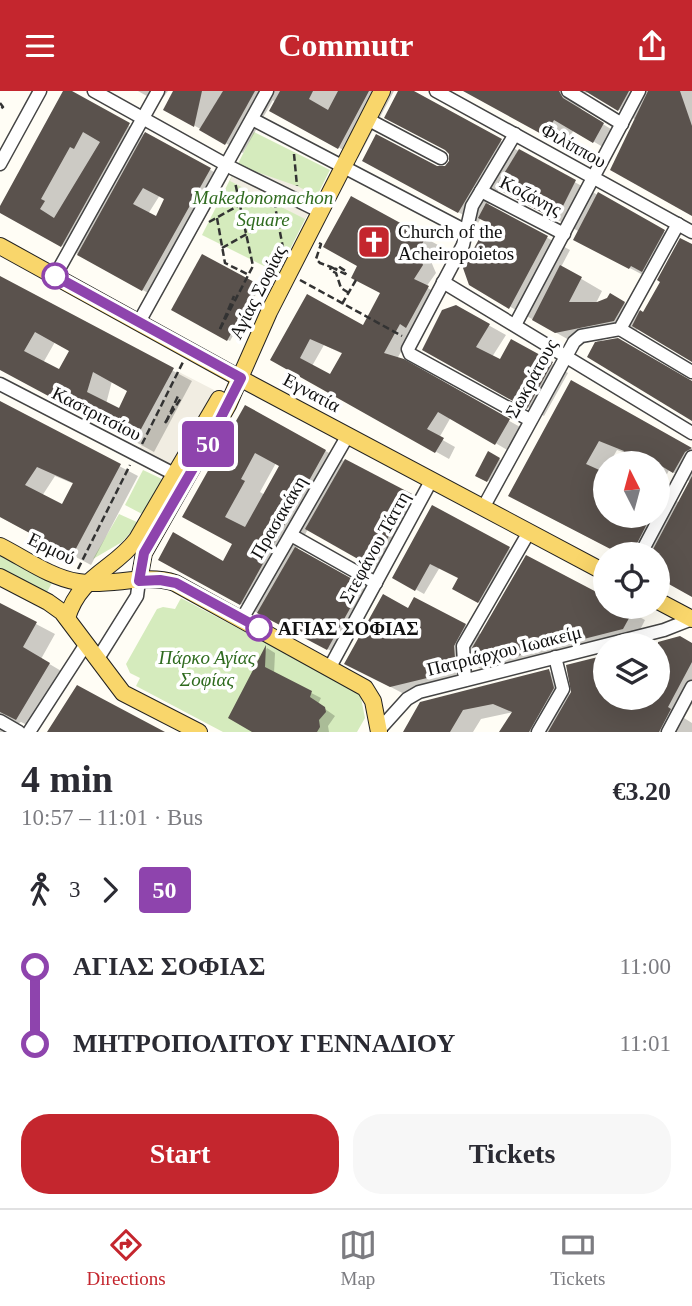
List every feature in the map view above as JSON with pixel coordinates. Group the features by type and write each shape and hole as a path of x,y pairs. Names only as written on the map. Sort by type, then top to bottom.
{"main road":[{"name":"Αγίας Σοφίας","path":"67,618 80,582 132,547 236,376 382,91"},
{"name":"Εγνατία","path":"0,246 236,376 593,566"},
{"name":"Αγίας Σοφίας","path":"139,581 144,553 209,441 236,376"},
{"name":"Ερμού","path":"0,545 80,582"},
{"path":"0,577 48,602 67,618 123,692 199,732"},
{"path":"80,582 160,580 176,583 360,685 370,694 378,731"},
{"path":"670,607 692,619"}],"street":[{"path":"0,164 40,91"},
{"path":"94,91 230,167 321,212"},
{"path":"55,276 158,91"},
{"path":"139,323 230,167 267,91"},
{"name":"Φιλίππου","path":"436,91 692,232"},
{"path":"568,91 622,124"},
{"path":"514,325 639,91"},
{"path":"252,119 466,232"},
{"path":"367,119 442,158"},
{"path":"515,134 469,213 463,245 409,346 530,420"},
{"name":"Κοζάνης","path":"481,191 564,234"},
{"path":"678,224 620,329 692,372"},
{"path":"443,282 692,433"},
{"name":"Σωκράτους","path":"483,508 576,340 620,329"},
{"name":"Καστριτσίου","path":"0,384 176,475"},
{"name":"Πρασακάκη","path":"242,619 348,435"},
{"path":"647,542 692,457"},
{"name":"Στεφάνου Τάττη","path":"330,667 432,481"},
{"path":"465,680 463,646 528,533"},
{"path":"291,535 376,583"},
{"name":"Αγίας Σοφίας","path":"97,660 137,596 139,581"},
{"name":"Πατριάρχου Ιωακείμ","path":"378,731 412,695 664,630 692,619"},
{"path":"29,732 86,644"},
{"path":"538,732 563,689 555,657"},
{"path":"668,732 692,687"},
{"path":"0,721 19,732"}],"path":[{"path":"0,103 3,107 0,109"},
{"path":"293,141 299,201"},
{"path":"230,167 253,266 220,329 235,296"},
{"path":"191,231 271,188 289,274 409,346"},
{"path":"217,218 225,263 248,274"},
{"path":"222,248 277,218"},
{"path":"318,242 321,244 316,259 336,268"},
{"path":"331,267 330,270 336,273 341,288 349,293"},
{"path":"342,304 356,280"},
{"path":"80,582 136,454 189,350"},
{"path":"180,397 165,423 180,397"}],"green space":[{"name":"Makedonomachon Square","path":"254,132 330,170 278,273 202,235"},
{"path":"143,470 162,479 144,515 125,505"},
{"path":"119,514 139,523 122,542 93,559"},
{"path":"0,551 54,579 45,596 0,573"},
{"name":"Πάρκο Αγίας Σοφίας","path":"181,598 360,693 365,718 357,732 223,732 136,686 140,678 130,673 126,664 157,609 175,609"}],"shaded area":[{"path":"237,165 317,196 305,219 230,181"},
{"path":"179,372 214,390 172,469 138,451"}],"building":[{"path":"63,91 72,91 130,123 61,247 0,213 0,206","holes":["83,132 100,142 54,218 40,209 45,201 41,199 70,147 74,149"]},
{"path":"173,91 202,91 194,127 163,110"},
{"path":"223,91 255,91 225,145 199,130"},
{"path":"280,91 313,91 309,99 328,110 338,91 369,91 338,149 269,111"},
{"path":"398,91 414,91 502,139 458,213 362,161 376,134 437,166 445,166 449,161 449,154 445,150 384,118"},
{"path":"463,91 559,91 563,98 604,123 593,143 554,120 545,136"},
{"path":"585,91 629,91 618,111"},
{"path":"648,91 680,91 692,126 692,216 610,170"},
{"path":"145,132 211,168 142,291 77,255","holes":["143,188 164,199 156,216 133,204"]},
{"path":"519,149 576,180 556,220 495,188"},
{"path":"598,192 665,230 642,272 631,266 629,269 573,240"},
{"path":"351,196 426,237 418,251 423,265 414,279 429,286 406,328 400,324 384,353 404,359 510,419 495,445 438,412 427,429 444,438 435,453 270,360 307,294 363,325 380,293 351,278 357,266 323,247","holes":["310,339 342,353 330,374 300,358"]},
{"path":"486,203 548,236 509,309 469,285 463,268 488,223 478,218"},
{"path":"680,238 692,244 692,362 632,326 660,282 657,280"},
{"path":"202,254 258,284 227,341 171,310"},
{"path":"560,265 582,277 569,302 597,302 607,298 610,293 625,302 614,321 555,333 532,320"},
{"path":"0,276 174,368 134,442 0,370","holes":["35,332 69,351 59,369 24,351","93,372 127,391 119,408 87,392"]},
{"path":"456,305 490,324 476,347 500,359 511,339 553,362 527,409 422,350 442,310"},
{"path":"618,338 692,381 692,421 587,357 595,342"},
{"path":"571,380 692,448 685,452 673,473 670,471 670,451 624,451 599,441 593,451 586,464 593,467 593,529 644,529 638,542 597,542 508,496"},
{"path":"0,401 121,464 72,556 0,517","holes":["37,467 73,483 62,504 25,485"]},
{"path":"245,405 326,450 240,605 158,560 173,532 223,561 232,544 182,517","holes":["255,453 279,466 245,527 225,517 245,481 241,479"]},
{"path":"488,451 500,458 487,482 475,476"},
{"path":"345,459 412,494 372,567 305,529"},
{"path":"692,476 692,597 670,585 670,542 657,542 664,529 670,529 670,517"},
{"path":"432,505 510,547 478,603 452,589 458,578 430,564 415,591 392,578"},
{"path":"295,547 363,585 327,650 257,613"},
{"path":"526,555 593,590 593,619 629,619 623,629 593,633 593,637 473,667 472,648"},
{"path":"383,594 408,608 414,597 466,624 454,646 456,671 390,687 344,664"},
{"path":"0,603 37,622 23,647 50,663 16,720 0,712"},
{"path":"680,636 692,643 692,662 670,703 670,639"},
{"path":"266,645 265,667 312,691 310,697 325,707 326,712 319,720 320,727 317,732 252,732 228,718"},
{"path":"593,658 593,710 671,709 659,732 548,732 571,692 566,665"},
{"path":"549,669 554,688 529,732 499,732 512,712 493,704 463,710 450,732 403,732 420,702"},
{"path":"77,685 101,698 165,732 47,732"}],"bus line":[{"name":"50","path":"55,276 241,378 209,441 144,553 139,581 160,580 176,583 259,628"}],"place":[{"name":"Church of the Acheiropoietos","path":"374,242"},
{"name":"ΑΓΙΑΣ ΣΟΦΙΑΣ","path":"259,628"}]}
